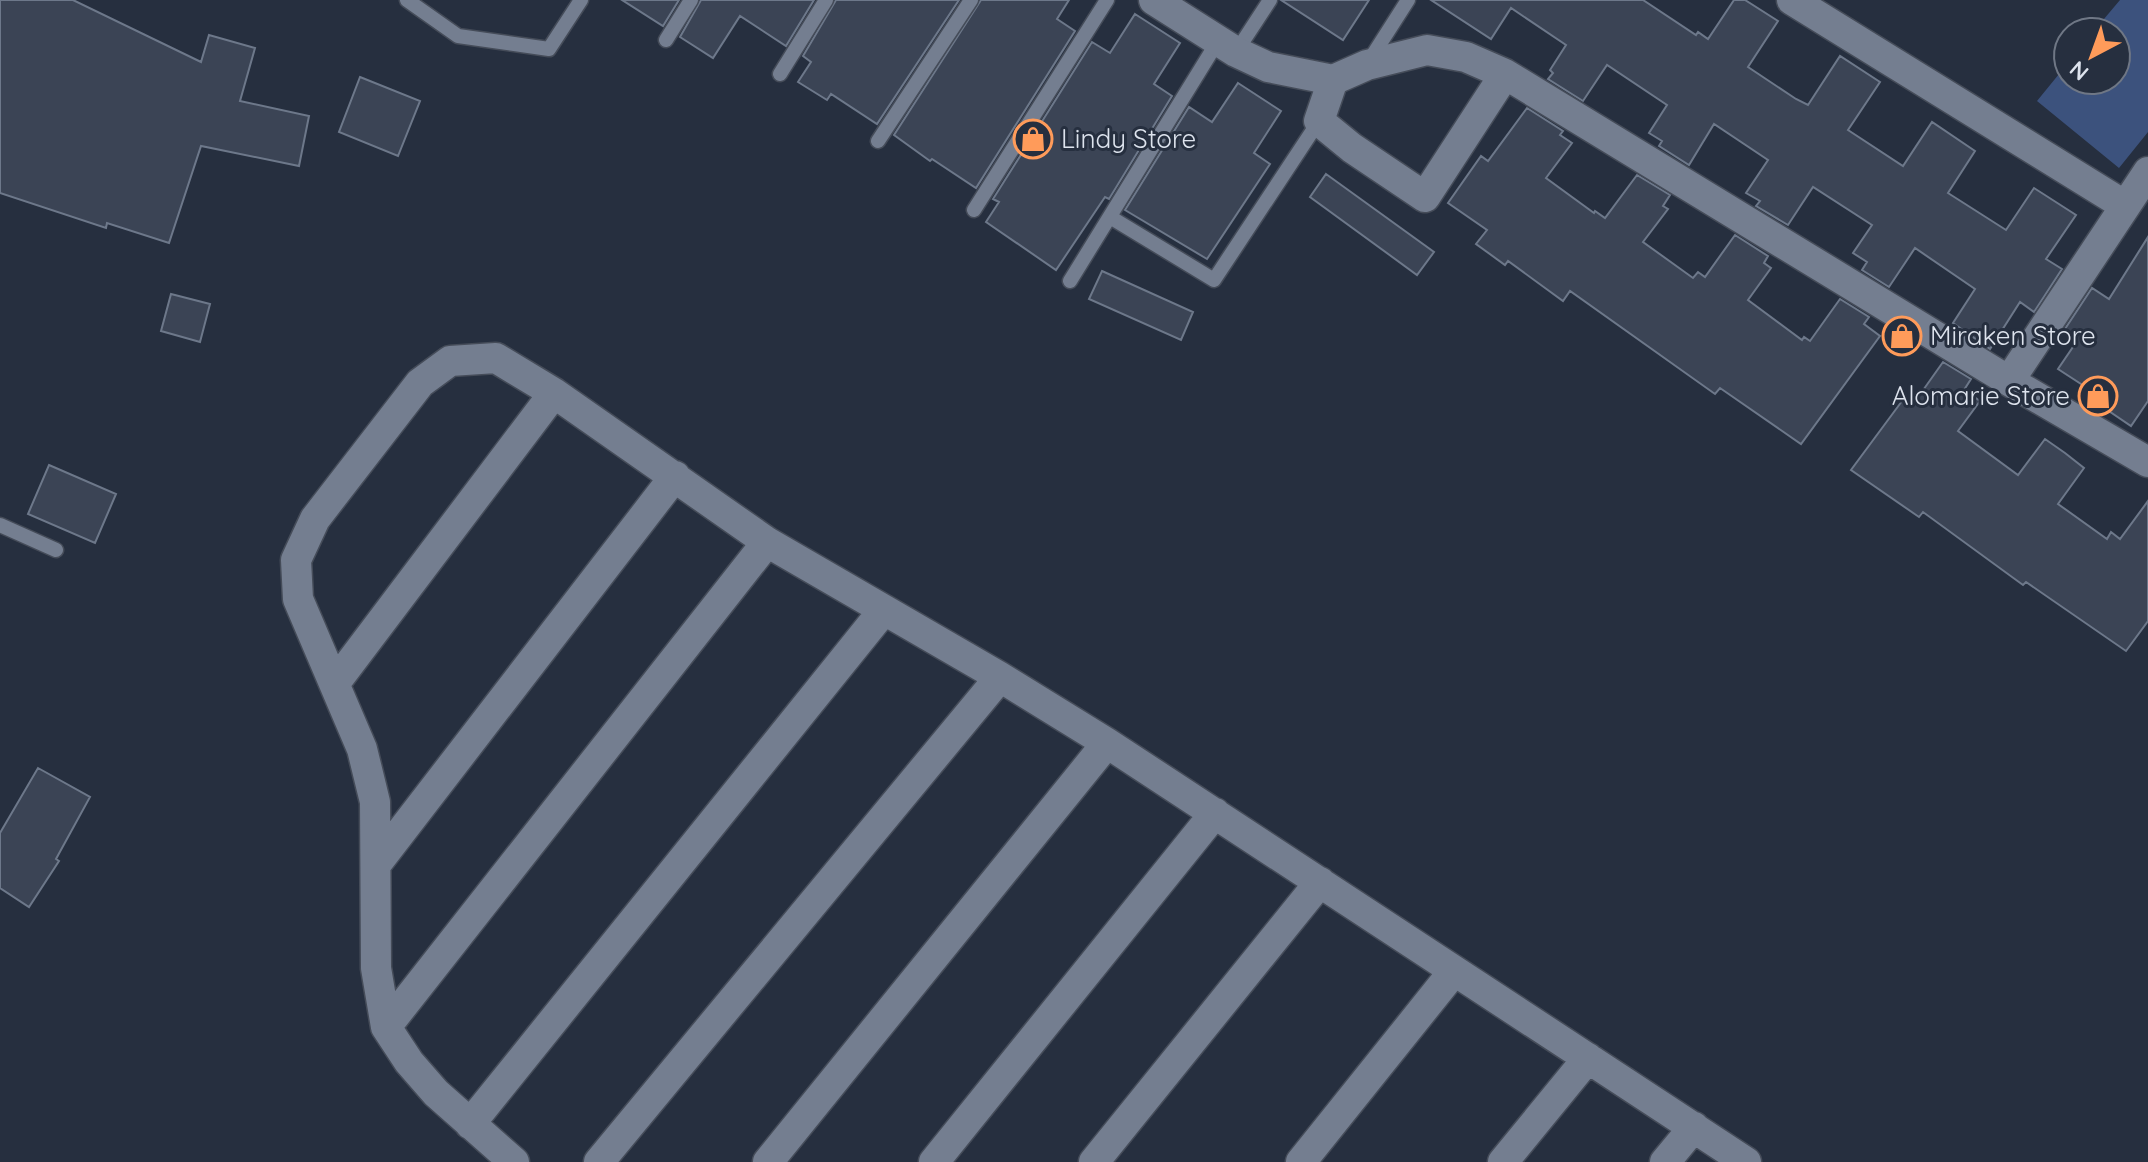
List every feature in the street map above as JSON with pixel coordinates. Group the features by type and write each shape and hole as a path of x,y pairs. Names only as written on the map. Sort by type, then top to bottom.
{"street":[{"path":"1154,0 1227,47 1268,67 1333,80 1367,65 1427,50 1466,57 1505,74 2009,381 2148,462"},
{"path":"1808,4 2124,205"},
{"path":"1333,80 1319,121 1352,148 1425,197 1505,74"},
{"path":"2009,381 2148,172"},
{"path":"514,1162 436,1093 409,1062 386,1027 376,968 375,802 362,749 298,599 296,560 315,519 420,383 450,361 496,358 554,393 767,542 1107,743 1746,1162"},
{"path":"335,683 554,393"},
{"path":"377,863 675,476"},
{"path":"386,1027 767,542"},
{"path":"470,1124 883,611"},
{"path":"599,1162 1000,677"},
{"path":"768,1162 1107,743"},
{"path":"934,1162 1215,813"},
{"path":"1094,1162 1320,882"},
{"path":"1301,1162 1454,971"},
{"path":"1503,1162 1588,1058"},
{"path":"1665,1162 1694,1127"}],"lane":[{"path":"407,0 458,36 549,49 581,0"},
{"path":"666,40 691,0"},
{"path":"780,74 826,0"},
{"path":"878,141 971,0"},
{"path":"974,210 1107,0"},
{"path":"1070,281 1110,217 1227,47 1270,0"},
{"path":"1367,65 1408,0"},
{"path":"1110,217 1214,280 1319,121"},
{"path":"0,525 56,550"}],"shaded area":[{"path":"2120,0 2148,0 2148,132 2119,168 2037,101 2052,83 2052,96 2132,96 2132,16 2106,16"}],"building":[{"path":"0,0 73,0 201,62 209,35 255,48 240,101 309,116 299,166 201,146 169,243 107,223 106,228 0,193"},
{"path":"622,0 679,0 663,26"},
{"path":"701,0 814,0 786,46 740,16 713,58 680,37"},
{"path":"836,0 959,0 877,124 831,94 827,100 798,82 811,62 803,56"},
{"path":"981,0 1069,0 1057,19 1075,31 976,188 894,135"},
{"path":"1281,0 1369,0 1343,40"},
{"path":"1431,0 1643,0 1696,35 1698,32 1708,39 1734,0 1745,0 1778,21 1748,67 1796,99 1808,105 1840,56 1880,82 1848,130 1903,166 1932,122 1975,151 1948,193 2006,230 2034,188 2076,215 2046,259 2062,269 2034,312 2020,302 1990,349 1953,323 1975,289 1915,248 1889,287 1862,270 1867,262 1853,253 1872,225 1813,187 1788,225 1756,206 1760,201 1746,193 1768,160 1714,124 1689,165 1659,146 1662,141 1649,133 1667,105 1607,65 1583,101 1548,79 1553,73 1550,70 1566,45 1511,8 1491,39"},
{"path":"1135,14 1180,43 1154,84 1172,96 1109,199 1105,197 1056,270 986,222 999,202 993,199 1092,42 1110,53"},
{"path":"360,77 420,101 398,156 339,132"},
{"path":"1238,83 1281,111 1254,153 1270,164 1207,259 1125,210 1189,107 1212,122"},
{"path":"1527,108 1563,131 1560,135 1572,143 1546,178 1594,213 1605,218 1637,175 1670,195 1663,206 1668,209 1643,242 1693,278 1698,272 1705,277 1735,235 1768,256 1764,263 1771,268 1748,300 1802,340 1804,337 1810,341 1840,299 1869,317 1864,324 1880,336 1801,444 1720,388 1715,394 1570,291 1563,301 1508,261 1505,265 1476,244 1487,230 1448,203 1481,156 1488,161"},
{"path":"1326,174 1434,252 1417,275 1310,197"},
{"path":"2148,237 2148,401 2131,426 2100,405 2104,399 2058,369 2077,341 2063,332 2092,288 2109,299"},
{"path":"1102,271 1193,312 1181,340 1089,299"},
{"path":"171,294 210,304 200,342 161,331"},
{"path":"1943,362 1971,379 1964,390 1980,401 1958,431 2018,475 2045,439 2065,453 2084,468 2058,504 2107,539 2111,532 2120,539 2148,501 2148,621 2126,651 2026,582 2023,585 1923,512 1919,517 1851,470 1905,397 1914,403"},
{"path":"49,465 116,494 95,543 28,514"},
{"path":"38,768 90,797 56,859 59,861 29,907 0,888 0,833"}],"place":[{"name":"Lindy Store","path":"1033,139"},
{"name":"Miraken Store","path":"1902,336"},
{"name":"Alomarie Store","path":"2098,396"}]}
